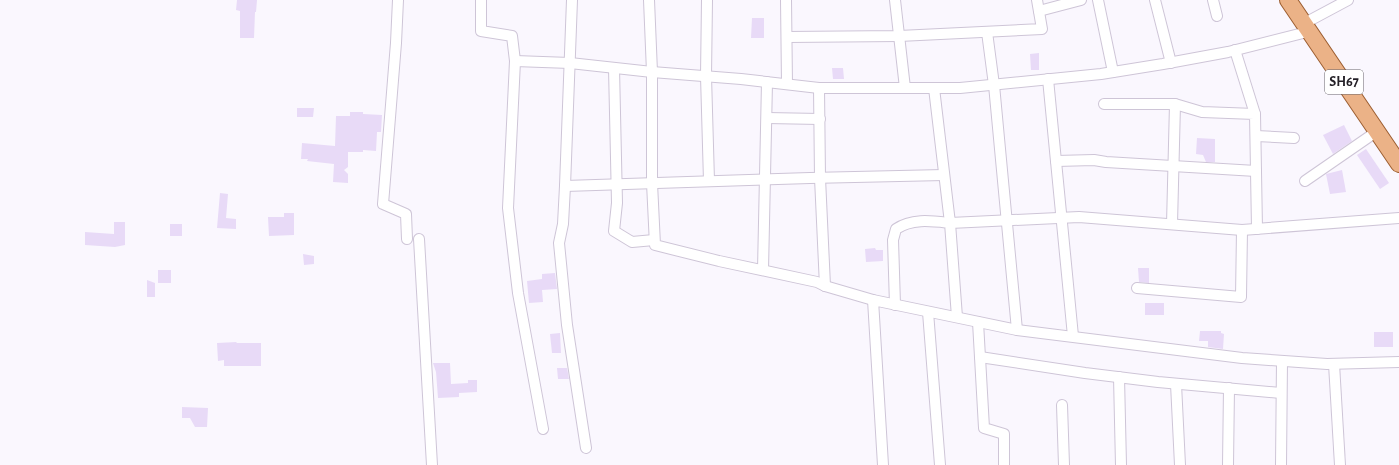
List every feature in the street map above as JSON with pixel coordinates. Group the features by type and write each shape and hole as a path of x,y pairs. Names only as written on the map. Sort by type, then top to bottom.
{"main road":[{"name":"SH67","path":"1288,0 1308,27 1376,132 1399,164"}],"street":[{"path":"398,0 383,204 406,214 407,239"},
{"path":"481,0 481,31 512,36 515,61 508,208 518,294 542,429"},
{"path":"572,0 563,224 559,243 568,325 586,448"},
{"path":"649,0 652,72 652,183 655,245 669,250 817,282 825,286 873,300 1017,330 1242,358 1334,364 1399,362"},
{"path":"707,0 706,76 709,181"},
{"path":"786,0 787,84"},
{"path":"895,0 905,88"},
{"path":"786,37 899,36 1042,29 1037,0"},
{"path":"1039,11 1081,0"},
{"path":"1098,0 1113,72"},
{"path":"1155,0 1171,63"},
{"path":"1213,0 1217,16"},
{"path":"515,61 570,63 819,88 960,88 1113,72 1171,63 1235,50 1308,27 1348,0"},
{"path":"987,32 994,84 1017,330"},
{"path":"1235,50 1255,114 1257,229"},
{"path":"614,68 617,203 614,231 632,242 654,240"},
{"path":"1048,79 1073,336"},
{"path":"763,270 767,82"},
{"path":"819,88 820,178 825,286"},
{"path":"934,88 950,223 957,317"},
{"path":"1104,104 1175,104 1202,112 1255,114"},
{"path":"1172,224 1175,104"},
{"path":"767,118 820,119"},
{"path":"1305,181 1376,132"},
{"path":"1256,136 1294,138"},
{"path":"1056,161 1094,160 1256,171"},
{"path":"565,186 944,175"},
{"path":"896,304 893,240 896,229 901,225 911,222 928,221 950,223 1079,217 1242,230 1399,218"},
{"path":"1137,288 1241,297 1242,230"},
{"path":"419,239 432,465"},
{"path":"873,300 883,465"},
{"path":"928,312 940,465"},
{"path":"978,322 984,428 1004,434 1004,465"},
{"path":"980,357 1176,384 1281,393"},
{"path":"1281,465 1282,361"},
{"path":"1334,364 1340,465"},
{"path":"1119,377 1121,465"},
{"path":"1176,384 1180,465"},
{"path":"1228,465 1229,388"},
{"path":"1062,405 1064,465"}],"building":[{"path":"237,0 257,0 254,38 240,38 240,11 236,10"},
{"path":"752,18 764,18 764,38 751,38"},
{"path":"1039,53 1039,70 1031,70 1030,54"},
{"path":"832,68 843,68 844,79 833,79"},
{"path":"297,108 314,108 313,117 297,117"},
{"path":"350,112 363,112 363,114 382,115 381,132 377,132 376,151 363,150 363,152 348,152 348,167 344,170 348,174 348,183 333,182 334,164 301,159 302,143 335,146 336,116 350,116"},
{"path":"1344,125 1352,141 1333,154 1323,135"},
{"path":"1197,138 1215,139 1215,162 1206,162 1203,155 1196,154"},
{"path":"1366,149 1389,183 1380,189 1357,155"},
{"path":"1342,170 1346,192 1330,194 1326,174"},
{"path":"220,193 228,194 226,218 236,219 236,229 217,228"},
{"path":"284,213 294,213 294,235 269,236 268,217 284,217"},
{"path":"114,222 125,222 125,245 115,247 85,245 85,232 114,234"},
{"path":"170,224 182,224 182,236 170,236"},
{"path":"875,248 876,250 883,250 883,261 866,262 865,249"},
{"path":"303,254 314,256 314,264 304,265"},
{"path":"1138,268 1149,268 1149,283 1139,282"},
{"path":"158,270 171,270 171,283 158,283"},
{"path":"555,273 557,289 542,290 543,302 529,303 527,281 542,279 542,274"},
{"path":"147,280 155,283 155,297 147,297"},
{"path":"1145,303 1164,303 1164,315 1145,315"},
{"path":"1200,331 1221,331 1221,333 1224,334 1223,349 1208,347 1208,341 1199,341"},
{"path":"1374,332 1393,332 1393,347 1374,347"},
{"path":"560,333 561,353 552,353 550,334"},
{"path":"237,342 236,343 261,343 261,366 224,366 224,360 218,361 217,343"},
{"path":"433,363 450,363 451,384 468,383 468,380 477,380 477,392 459,393 459,397 438,398 436,372"},
{"path":"557,368 567,368 569,379 558,379"},
{"path":"182,407 208,408 207,427 195,427 190,418 182,418"}]}
